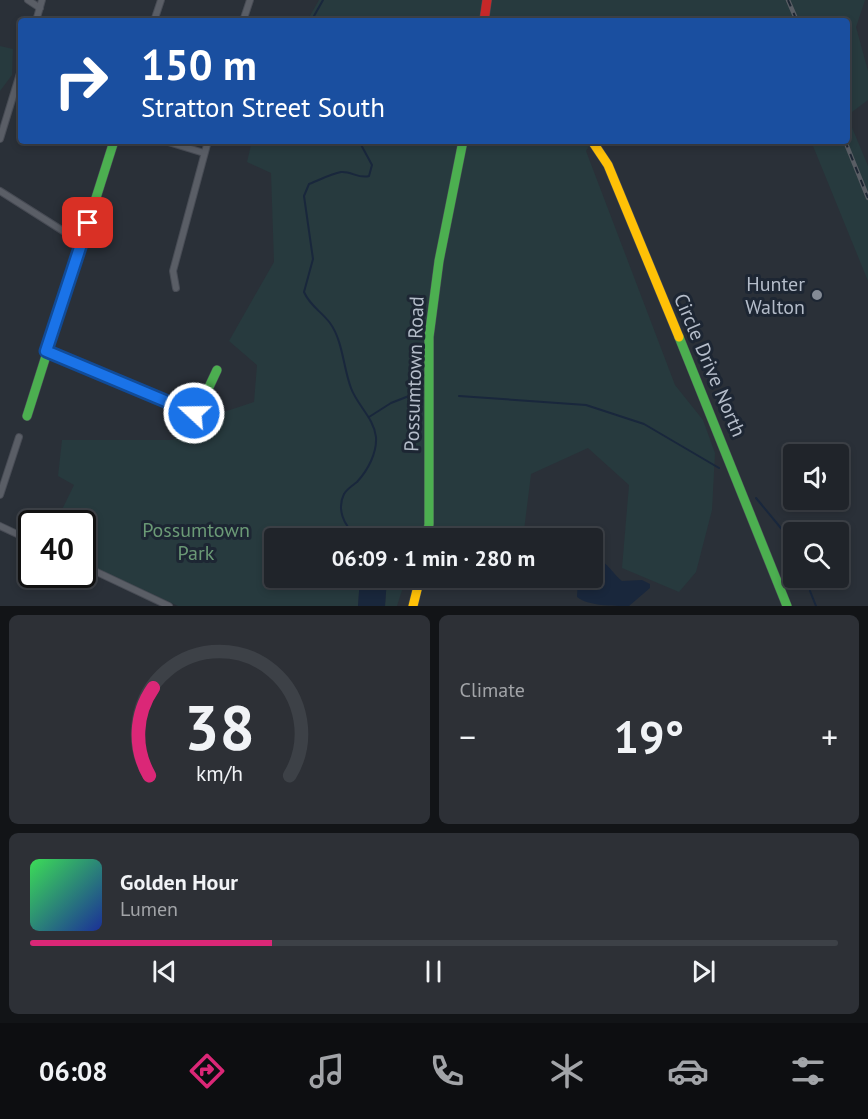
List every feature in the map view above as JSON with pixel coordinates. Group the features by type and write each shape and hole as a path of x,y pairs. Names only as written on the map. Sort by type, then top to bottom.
{"street":[{"path":"28,0 40,8"},
{"path":"37,18 42,0"},
{"path":"155,18 161,0"},
{"path":"244,18 249,0"},
{"path":"484,18 487,0"},
{"path":"0,139 18,80"},
{"path":"27,416 113,144"},
{"path":"175,144 204,153"},
{"path":"176,288 173,271 207,144"},
{"name":"Possumtown Road","path":"428,528 429,338 439,261 462,144"},
{"name":"Circle Drive North","path":"594,144 608,165 717,426 787,606"},
{"path":"0,191 82,243"},
{"path":"46,351 194,413 201,404 217,370"},
{"path":"0,495 19,437"},
{"path":"0,526 18,534"},
{"path":"96,572 169,606"},
{"path":"412,606 417,588"}],"green space":[{"path":"319,0 865,0 856,27 868,71 868,100 850,114 850,18 309,18"},
{"path":"0,46 13,49 12,75 0,91"},
{"path":"850,123 868,166 868,281 812,144 850,144"},
{"name":"Possumtown Park","path":"251,144 590,144 586,151 675,385 703,420 715,453 712,510 696,572 679,592 622,568 629,485 588,448 531,474 524,528 264,528 264,588 359,588 358,606 178,606 96,568 96,510 62,510 74,485 58,476 62,440 173,440 205,404 224,412 254,402 257,365 229,341 274,262 271,173 247,162"},
{"path":"386,588 403,588 397,606 385,606"}],"water":[{"path":"603,562 622,581 642,580 650,584 650,588 629,606 601,605 577,597 577,588 603,588"},
{"path":"359,588 386,588 385,606 358,606"}],"waterway":[{"path":"315,18 323,0"},
{"path":"349,528 342,516 342,499 368,467 375,449 376,437 369,418 351,388 334,330 304,292 313,259 304,196 309,184 333,174 345,172 369,176 372,165 361,144"},
{"path":"369,417 391,403 414,394"},
{"path":"459,396 586,405 644,424 719,468"},
{"path":"756,498 783,531"},
{"path":"810,591 816,606"}],"railway":[{"path":"788,0 796,18"},
{"path":"846,144 868,198"}],"traffic: fast":[{"path":"27,416 113,144"},
{"path":"428,528 429,337 439,261 462,144"},
{"path":"679,337 787,606"},
{"path":"46,351 194,413 201,404 217,370"}],"traffic: slow":[{"path":"594,144 608,165 679,337"},
{"path":"413,606 418,588"}],"traffic: jam":[{"path":"484,18 487,0"}],"place":[{"name":"Hunter Walton","path":"817,295"}],"route":[{"path":"88,223 46,351 194,413"}]}
